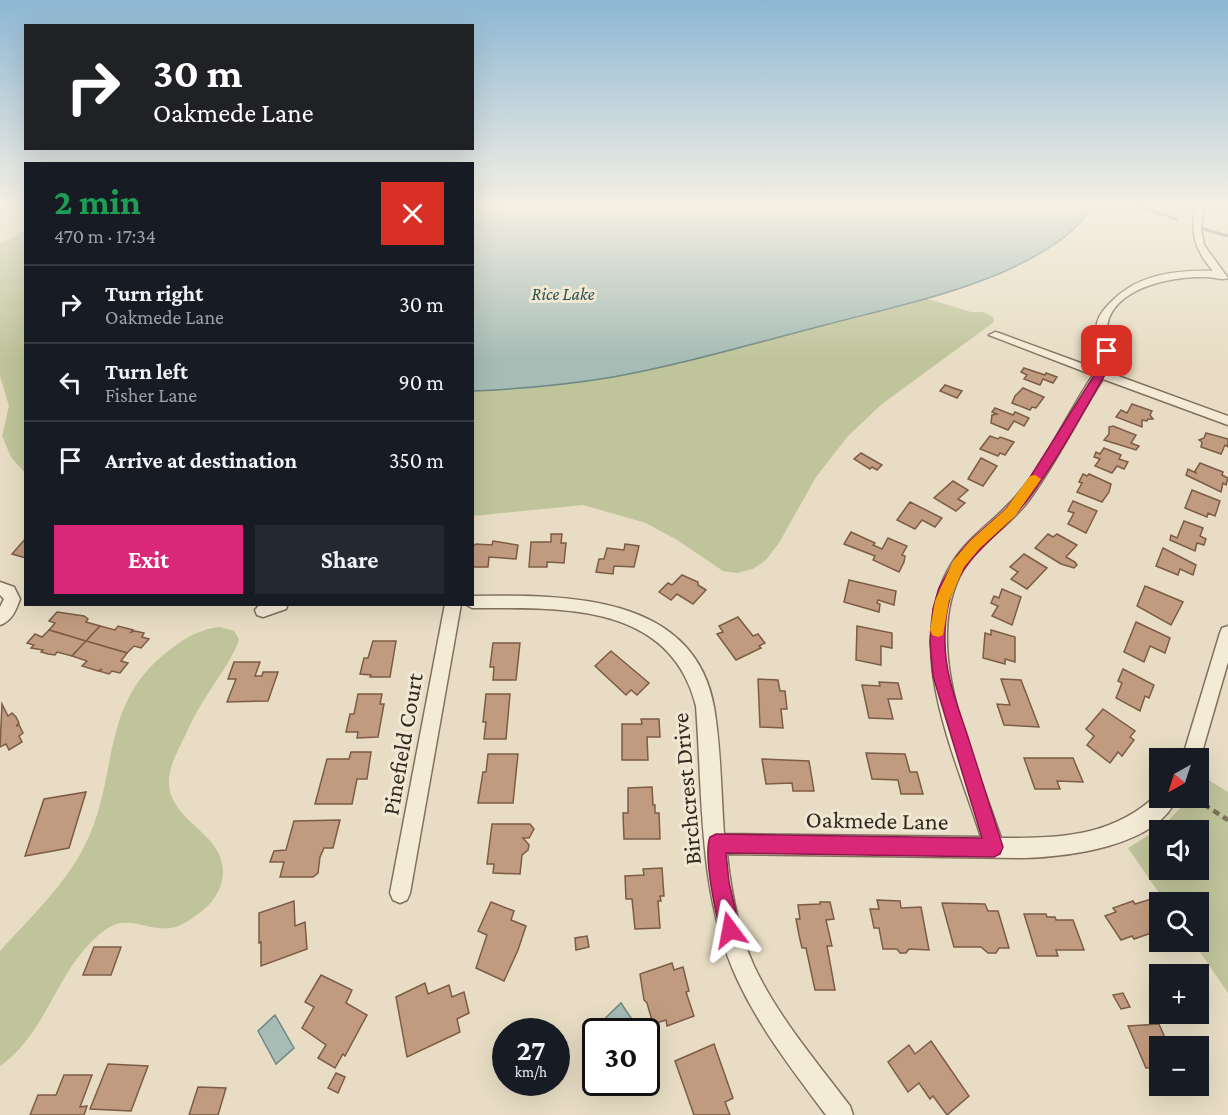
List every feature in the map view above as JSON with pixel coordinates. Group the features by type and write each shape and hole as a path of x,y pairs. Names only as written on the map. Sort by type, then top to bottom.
{"street":[{"path":"1208,256 1225,278"},
{"path":"994,847 940,676 937,642 940,609 946,588 958,564 1024,496 1105,366 1107,355 1102,331 1106,314 1134,287 1156,278 1169,275 1225,278"},
{"path":"995,335 1228,421"},
{"path":"0,588 8,591 12,599 8,609 0,618"},
{"name":"Birchcrest Drive","path":"474,602 552,604 608,610 639,622 679,651 696,674 704,698 716,844 726,915 745,972 777,1029 841,1115"},
{"path":"263,610 274,606"},
{"name":"Pinefield Court","path":"400,893 453,606"},
{"path":"1194,748 1228,633"},
{"name":"Oakmede Lane","path":"716,844 1054,847 1103,839 1141,820 1155,808"}],"path":[{"path":"1209,808 1228,820"}],"green space":[{"path":"0,256 24,256 24,472 11,457 2,436 9,406 0,376"},
{"path":"925,298 971,312 983,312 993,317 994,322 882,404 848,436 816,477 779,543 766,560 753,569 737,573 723,571 677,540 646,523 583,505 474,516 474,391 577,382 643,371"},
{"path":"220,627 234,631 239,639 238,643 192,722 173,761 169,781 171,796 178,808 218,852 223,865 222,881 215,898 206,908 179,926 156,928 123,923 105,930 75,961 42,1017 17,1052 0,1066 0,951 68,874 85,845 96,819 121,716 132,692 148,670 177,645 188,637"},
{"path":"1209,780 1228,792 1228,993 1200,952 1209,952 1209,892 1158,892 1150,880 1209,880 1209,820 1169,820 1180,808 1209,808"},
{"path":"1149,835 1149,878 1128,848"}],"water":[{"name":"Rice Lake","path":"474,256 1035,256 999,274 946,293 719,353 640,372 525,388 474,391"},
{"path":"621,1003 631,1018 606,1018"},
{"path":"275,1015 294,1048 276,1064 258,1031"}],"building":[{"path":"1024,368 1057,377 1053,383 1043,379 1040,385 1024,379 1027,375 1021,372"},
{"path":"945,385 962,391 957,398 940,391"},
{"path":"1023,388 1044,397 1036,408 1032,407 1030,410 1012,403"},
{"path":"1132,404 1152,411 1150,415 1153,419 1142,420 1142,427 1116,417 1121,410 1127,413"},
{"path":"995,408 1013,415 1015,412 1029,418 1024,426 1014,421 1008,430 991,423 992,415 997,414 992,412"},
{"path":"1113,426 1136,435 1131,443 1139,446 1136,450 1104,440 1109,434 1109,427"},
{"path":"1206,433 1228,439 1228,447 1225,445 1221,454 1201,447 1202,442 1199,440 1204,438"},
{"path":"990,436 1014,442 1005,455 1000,453 998,456 980,449"},
{"path":"1104,448 1121,455 1119,459 1128,462 1124,469 1117,466 1112,473 1095,466 1100,459 1094,457 1096,452 1100,454"},
{"path":"861,453 882,465 877,470 872,467 870,469 854,459"},
{"path":"981,458 997,466 983,486 968,479"},
{"path":"1200,463 1223,472 1222,475 1228,478 1226,485 1223,483 1221,492 1186,475 1188,469 1196,473"},
{"path":"1083,474 1087,476 1089,474 1111,484 1102,502 1077,492 1082,483 1079,482"},
{"path":"953,481 968,490 958,499 965,503 956,511 934,498"},
{"path":"1192,490 1220,501 1215,516 1208,513 1207,517 1185,508"},
{"path":"1073,501 1097,511 1086,533 1068,524 1074,513 1068,511"},
{"path":"910,502 942,518 935,527 922,520 915,529 897,520"},
{"path":"1184,521 1203,528 1200,536 1206,539 1204,545 1197,543 1195,551 1170,540 1171,535 1177,538"},
{"path":"851,532 875,543 873,545 882,549 888,538 907,546 902,555 905,556 904,562 899,572 873,560 875,556 844,544"},
{"path":"551,534 562,534 561,543 566,543 564,563 547,562 547,567 529,567 531,542 551,542"},
{"path":"1048,534 1053,537 1057,534 1077,545 1066,557 1075,562 1077,565 1074,568 1061,564 1035,548"},
{"path":"24,540 24,557 12,554"},
{"path":"493,541 518,545 516,559 489,557 488,567 474,567 474,546 492,545"},
{"path":"625,544 639,546 634,567 614,566 613,574 596,572 599,559 604,559 607,548 624,550"},
{"path":"1163,548 1196,565 1193,575 1180,569 1178,575 1156,566"},
{"path":"1024,554 1047,568 1027,589 1011,579 1018,572 1010,567"},
{"path":"682,575 698,582 698,585 706,590 693,604 677,594 671,600 659,592 668,583 672,585"},
{"path":"849,580 896,591 894,605 878,600 879,612 844,602"},
{"path":"1145,586 1183,602 1171,625 1137,606"},
{"path":"1002,589 1021,597 1012,625 992,616 998,606 991,603 994,596 999,598"},
{"path":"57,612 84,616 88,619 86,622 100,626 86,641 49,630 55,623 49,621"},
{"path":"738,617 753,636 758,634 765,643 759,646 761,648 736,660 717,634 723,632 719,626"},
{"path":"1136,622 1170,638 1165,653 1150,646 1144,662 1124,652"},
{"path":"100,626 115,630 118,626 133,630 131,632 144,633 142,637 149,639 141,648 134,646 127,653 86,641"},
{"path":"857,626 892,633 892,648 881,646 881,665 856,660"},
{"path":"49,630 86,641 72,656 57,652 55,655 41,652 43,650 31,648 34,645 27,643 35,634 42,637"},
{"path":"991,630 1015,637 1015,662 1005,659 1005,664 983,658 985,633 991,635"},
{"path":"86,641 127,653 121,661 128,663 120,673 112,671 109,674 99,671 102,669 98,671 82,666 87,661 72,656"},
{"path":"373,641 396,641 390,677 370,677 371,675 360,674 364,658 368,658"},
{"path":"493,643 520,643 516,680 493,680 494,667 490,667"},
{"path":"611,651 649,683 637,695 631,690 626,695 595,666"},
{"path":"234,662 260,662 255,676 262,676 263,672 278,672 268,701 227,702 236,679 228,679"},
{"path":"1123,669 1154,685 1149,698 1145,696 1140,711 1116,698 1122,683 1118,681"},
{"path":"758,679 778,680 780,691 785,691 787,709 781,709 783,728 760,727"},
{"path":"1001,679 1021,680 1039,727 1004,725 997,704 1010,705"},
{"path":"879,682 898,683 902,699 888,699 893,719 869,718 862,685 880,686"},
{"path":"358,694 382,694 380,704 384,704 378,737 357,738 358,732 346,732 350,714 354,714"},
{"path":"486,694 510,694 506,739 484,739"},
{"path":"2,704 8,716 12,713 16,717 19,723 16,726 19,725 23,733 19,736 22,742 9,750 6,744 0,747"},
{"path":"1103,709 1135,731 1130,737 1134,740 1122,756 1118,752 1110,763 1087,745 1094,736 1086,729"},
{"path":"641,719 659,719 660,737 647,737 648,760 622,760 622,724 642,724"},
{"path":"351,752 371,752 367,779 357,779 352,804 315,804 327,759 349,759"},
{"path":"866,753 905,754 910,772 917,772 923,794 901,794 898,780 872,779"},
{"path":"488,754 518,754 513,803 478,803"},
{"path":"1024,758 1073,758 1083,782 1057,781 1060,789 1035,789"},
{"path":"762,759 809,761 814,791 793,791 792,783 766,784"},
{"path":"652,787 655,813 659,813 660,839 624,839 623,813 628,813 628,788"},
{"path":"86,792 69,848 25,856 44,799"},
{"path":"340,820 333,848 324,848 320,857 318,873 313,877 280,877 284,862 270,862 274,851 286,850 294,821"},
{"path":"492,824 530,824 534,829 529,838 523,838 529,845 528,850 522,855 520,874 493,873 494,864 487,864"},
{"path":"662,868 664,896 660,896 661,901 658,901 660,928 635,929 632,899 626,899 625,876 644,875 643,869"},
{"path":"877,900 900,901 901,908 921,907 929,950 909,949 906,953 900,953 897,949 883,949 879,928 874,928 870,909 879,909"},
{"path":"1149,900 1149,934 1134,939 1132,936 1121,940 1105,916 1116,912 1113,908 1133,901 1135,904"},
{"path":"294,901 295,926 305,922 307,949 261,966 259,913"},
{"path":"491,902 514,911 511,920 526,926 504,981 476,968 487,935 478,931"},
{"path":"820,902 830,902 834,919 826,920 832,946 827,946 835,990 815,990 806,948 802,948 796,919 800,919 798,905 820,904"},
{"path":"942,903 985,904 988,911 998,911 1009,948 999,948 996,953 988,953 981,947 954,947"},
{"path":"1024,914 1046,914 1047,917 1055,917 1056,920 1073,920 1084,950 1056,950 1058,956 1037,956"},
{"path":"587,936 589,947 576,950 575,938"},
{"path":"94,947 121,947 111,975 83,975"},
{"path":"672,963 674,970 683,967 689,991 686,992 694,1016 667,1026 666,1020 660,1022 660,1018 651,1018 644,1000 640,974"},
{"path":"321,975 352,990 346,1003 367,1015 345,1056 343,1054 335,1068 318,1058 326,1045 302,1028 314,1007 305,1002"},
{"path":"425,983 428,994 449,985 452,997 464,992 469,1013 457,1019 460,1032 407,1057 396,997"},
{"path":"1123,993 1130,1007 1121,1009 1113,995"},
{"path":"1159,1024 1164,1036 1149,1036 1149,1068 1146,1068 1128,1026"},
{"path":"931,1041 969,1096 947,1115 933,1096 930,1099 919,1083 908,1092 888,1062 909,1045 915,1054"},
{"path":"714,1044 733,1098 725,1102 730,1115 694,1115 675,1061"},
{"path":"108,1064 148,1066 131,1111 90,1109"},
{"path":"336,1073 345,1077 338,1093 328,1088"},
{"path":"64,1075 92,1075 80,1107 87,1106 84,1115 30,1115 38,1095 56,1095"},
{"path":"198,1087 226,1088 218,1115 189,1115"}],"slow traffic":[{"path":"938,630 942,601 958,564 974,545 1010,513 1035,479"}],"route":[{"path":"730,930 720,882 716,844 994,847 940,676 937,642 940,609 946,588 958,564 974,545 1016,507 1028,491 1105,366 1107,351"}]}
